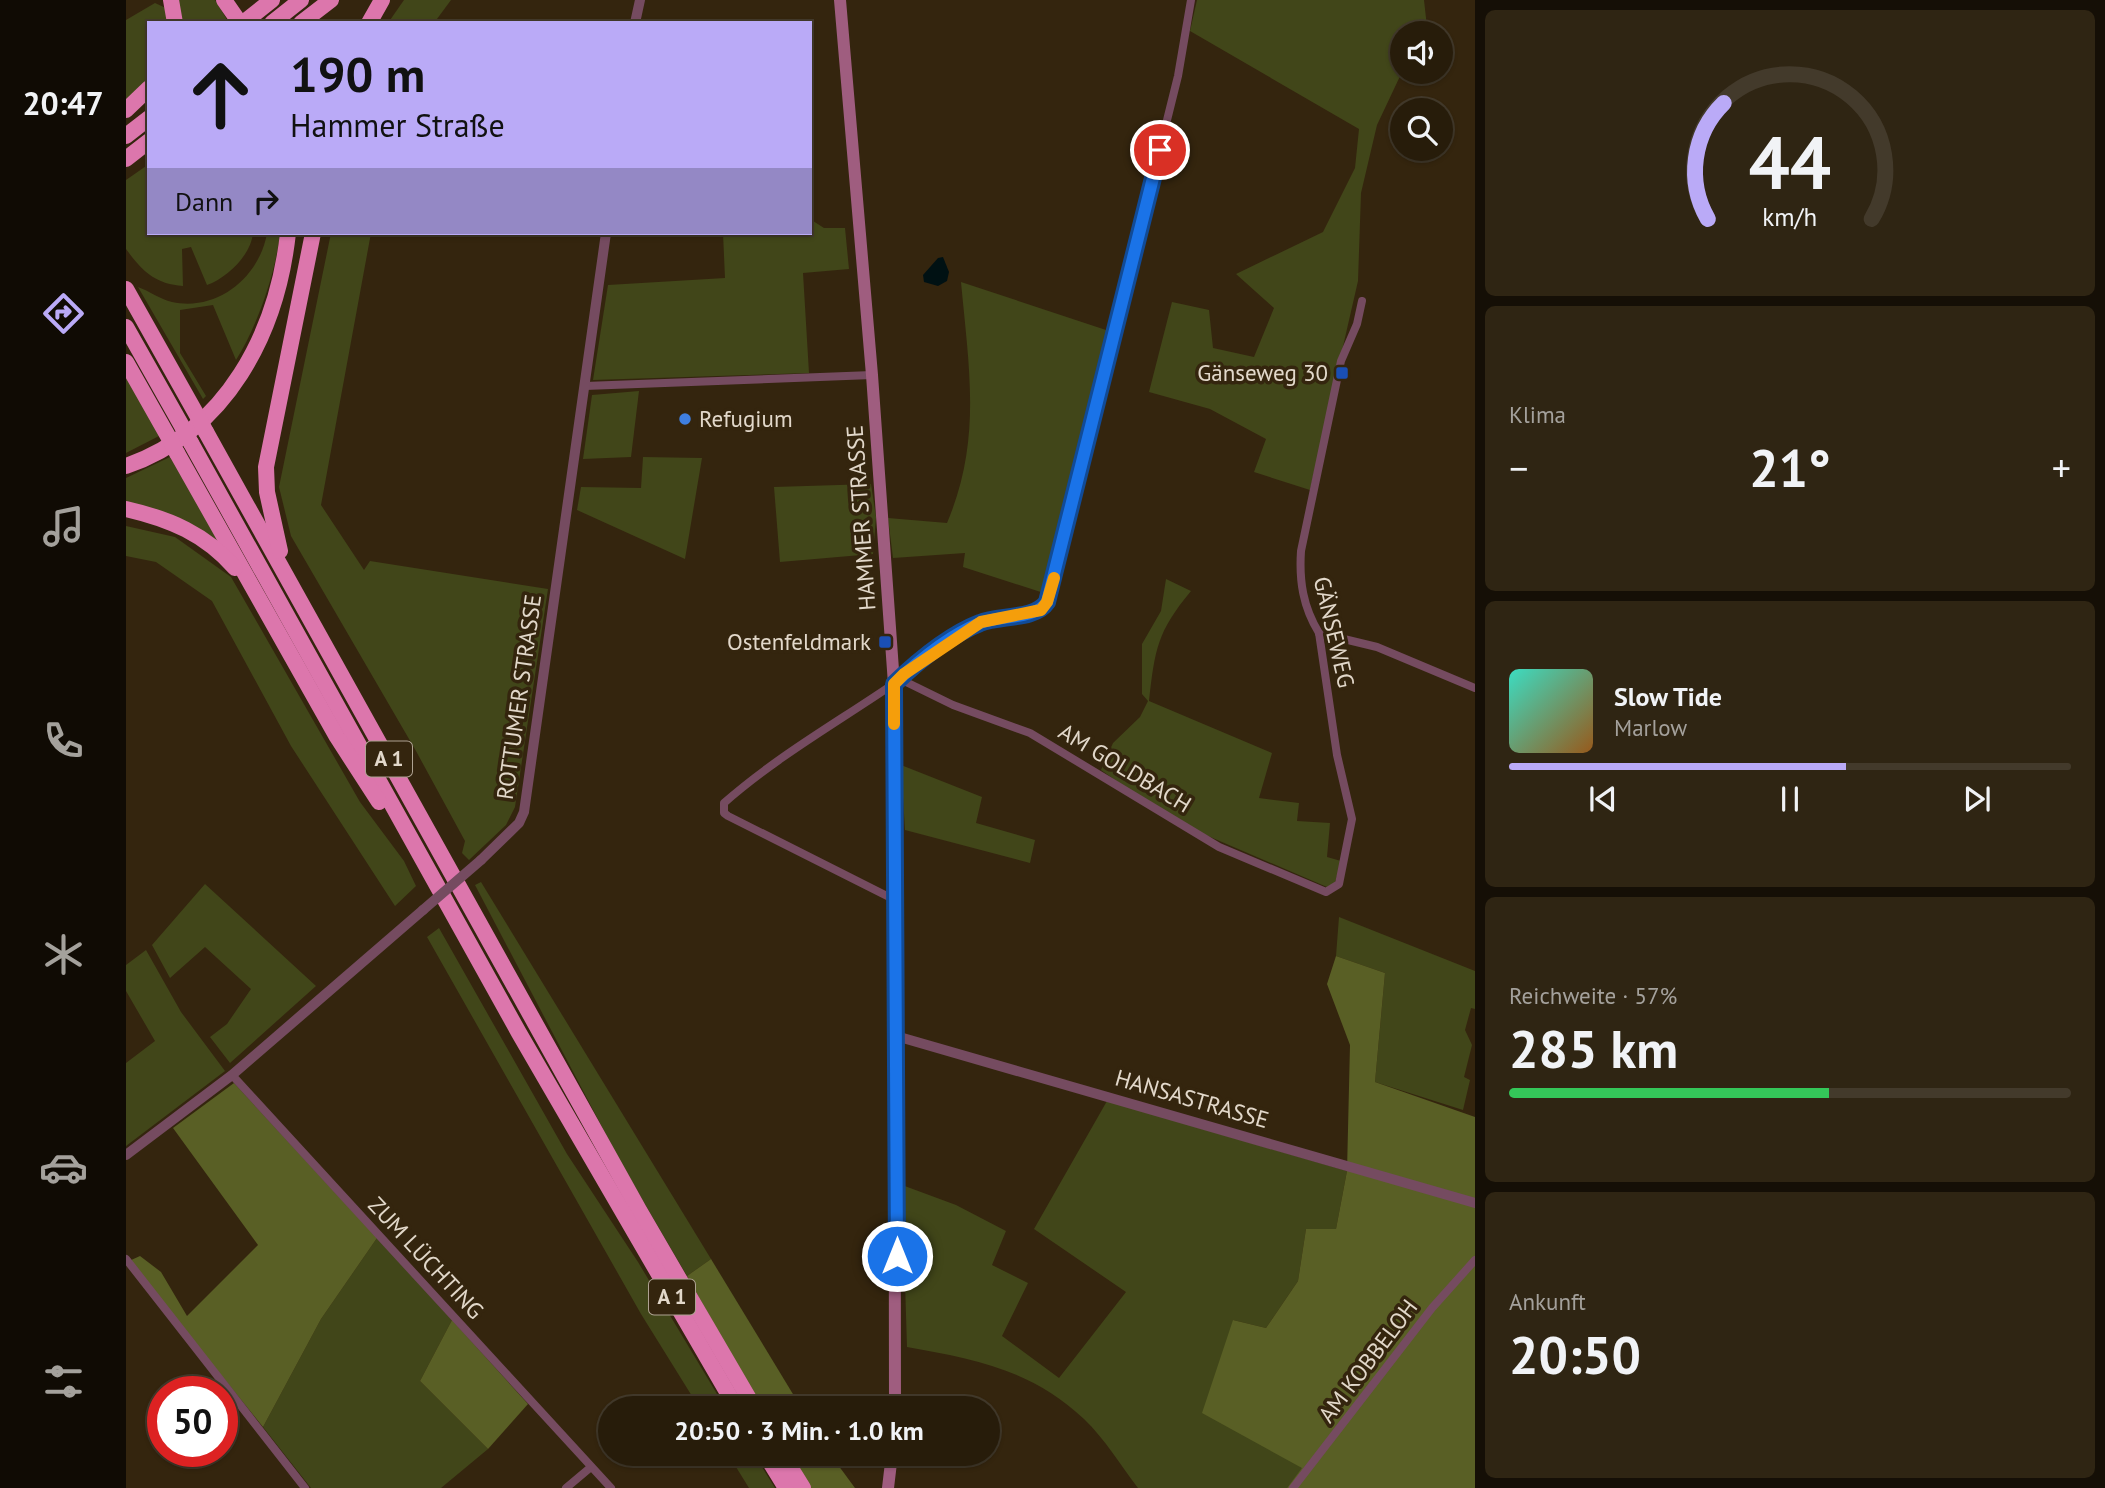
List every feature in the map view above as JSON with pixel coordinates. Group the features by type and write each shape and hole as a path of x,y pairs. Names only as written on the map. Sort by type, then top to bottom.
{"highway":[{"path":"171,0 176,21"},
{"path":"235,14 272,0"},
{"path":"275,21 301,0"},
{"path":"304,21 331,0"},
{"path":"370,21 382,0"},
{"path":"126,112 147,90"},
{"path":"126,112 147,97"},
{"path":"126,136 147,120"},
{"path":"126,159 147,143"},
{"path":"126,466 160,450 196,426 235,385 267,326 284,264 288,235"},
{"path":"286,574 271,517 266,467 313,235"},
{"name":"A 1","path":"126,289 626,1187 747,1396"},
{"name":"A 1","path":"126,327 422,861 729,1396"},
{"path":"126,362 337,737 422,861"},
{"path":"126,509 190,530 219,552 258,598"},
{"path":"772,1466 786,1488"},
{"path":"789,1466 803,1488"}],"main road":[{"name":"HAMMER STRASSE","path":"840,0 872,375 894,684 895,1396"},
{"path":"888,1488 891,1466"}],"street":[{"path":"635,21 640,0"},
{"path":"896,901 728,816 722,808 724,803 761,771 894,684 965,630 997,618 1036,611 1047,602 1178,76 1191,0"},
{"name":"ROTTUMER STRASSE","path":"126,1155 232,1075 481,860 519,823 524,811 606,235"},
{"name":"GÄNSEWEG","path":"1334,890 1339,884 1349,845 1352,819 1337,755 1319,633 1310,618 1300,572 1301,551 1342,361 1357,324 1362,301"},
{"path":"585,386 872,375"},
{"path":"1319,633 1377,647 1475,688"},
{"name":"AM GOLDBACH","path":"894,684 904,681 953,705 1030,733 1219,847 1326,892 1334,890"},
{"name":"HANSASTRASSE","path":"896,1036 1475,1203"},
{"name":"ZUM LÜCHTING","path":"232,1075 611,1488"},
{"path":"126,1259 305,1488"},
{"name":"AM KOBBELOH","path":"1293,1488 1432,1308 1475,1260"},
{"path":"566,1488 591,1467"}],"green space":[{"path":"176,0 215,0 228,21 181,21"},
{"path":"404,0 451,0 435,21 389,21"},
{"path":"1197,0 1424,0 1426,21 1390,21 1390,84 1396,84 1377,125 1361,193 1358,281 1310,490 1254,472 1266,439 1210,409 1149,392 1172,302 1209,310 1213,348 1254,357 1274,308 1236,274 1323,232 1355,168 1359,129 1190,31"},
{"path":"155,3 168,9 171,21 147,21 147,86 126,105 126,20"},
{"path":"147,165 147,235 252,235 248,249 237,265 207,285 191,247 182,249 183,286 157,279 144,270 126,249 126,180"},
{"path":"812,220 824,228 845,228 849,269 803,273 809,373 593,380 608,285 725,278 723,235 812,235"},
{"path":"266,235 280,235 270,282 258,316 236,360 213,305 180,310 180,353 206,396 203,399 138,287 172,302 189,304 205,301 234,287 256,263"},
{"path":"331,235 371,235 321,505 364,570 370,561 548,589 515,807 506,825 469,860 462,853 465,841 416,751 291,536 279,487"},
{"path":"961,282 1109,331 1047,594 963,567 965,553 893,558 888,518 947,523 958,492 965,463 970,404"},
{"path":"126,373 159,436 126,453"},
{"path":"639,391 631,457 583,459 592,395"},
{"path":"172,456 224,545 177,519 126,504 126,478"},
{"path":"643,457 702,458 685,559 577,510 581,487 641,488"},
{"path":"871,484 876,517 873,554 780,562 774,487"},
{"path":"126,526 175,537 231,577 360,802 404,861 416,886 395,906 291,746 212,601 156,562 126,556"},
{"path":"1166,579 1191,591 1164,630 1153,668 1149,701 1272,753 1259,798 1299,803 1297,821 1330,823 1327,857 1341,861 1335,883 1327,887 1201,833 1149,804 1101,770 1113,743 1140,717 1148,701 1142,694 1142,644 1161,611"},
{"path":"901,765 982,797 976,823 1035,840 1030,863 905,830"},
{"path":"481,882 711,1259 687,1276 622,1165 475,885"},
{"path":"205,884 316,986 230,1063 210,1037 227,1024 251,989 205,947 170,978 152,945"},
{"path":"1339,917 1475,971 1475,1009 1471,1008 1465,1030 1472,1045 1464,1077 1470,1080 1463,1110 1375,1082 1385,973 1336,956"},
{"path":"439,928 567,1154 638,1262 718,1396 692,1396 641,1314 427,937"},
{"path":"146,950 181,1012 225,1071 126,1146 126,1063 155,1041 126,991 126,965"},
{"path":"1336,956 1385,973 1375,1082 1475,1117 1475,1488 1287,1488 1302,1468 1202,1413 1233,1320 1266,1328 1298,1281 1306,1229 1336,1229 1347,1171 1350,1045 1327,984"},
{"path":"234,1083 377,1238 321,1319 263,1427 238,1396 238,1376 222,1376 129,1261 140,1256 161,1272 187,1316 258,1245 173,1128"},
{"path":"1107,1101 1347,1171 1336,1229 1306,1229 1298,1281 1266,1328 1233,1320 1303,1468 1287,1488 1138,1488 1092,1427 1064,1402 1044,1389 1002,1369 956,1356 907,1347 902,1185 956,1205 1006,1231 992,1265 1028,1283 1002,1336 1059,1378 1126,1292 1034,1229"},
{"path":"377,1238 452,1320 420,1381 488,1449 441,1488 311,1488 263,1427 321,1319"},
{"path":"711,1259 794,1396 755,1396 687,1276"},
{"path":"452,1320 528,1404 488,1449 420,1381"},
{"path":"735,1466 761,1466 775,1488 749,1488"},
{"path":"797,1466 839,1466 855,1488 811,1488"}],"shaded area":[{"path":"943,257 949,272 947,281 938,286 924,282 923,275 938,258"}],"slow traffic":[{"path":"894,724 894,684 904,674 965,630 981,622 1041,610 1047,602 1054,578"}],"place":[{"name":"Gänseweg 30","path":"1342,373"},
{"name":"Refugium","path":"685,419"},
{"name":"Ostenfeldmark","path":"885,642"}],"route":[{"path":"897,1256 894,684 965,630 981,622 1041,610 1047,602 1160,150"}]}
